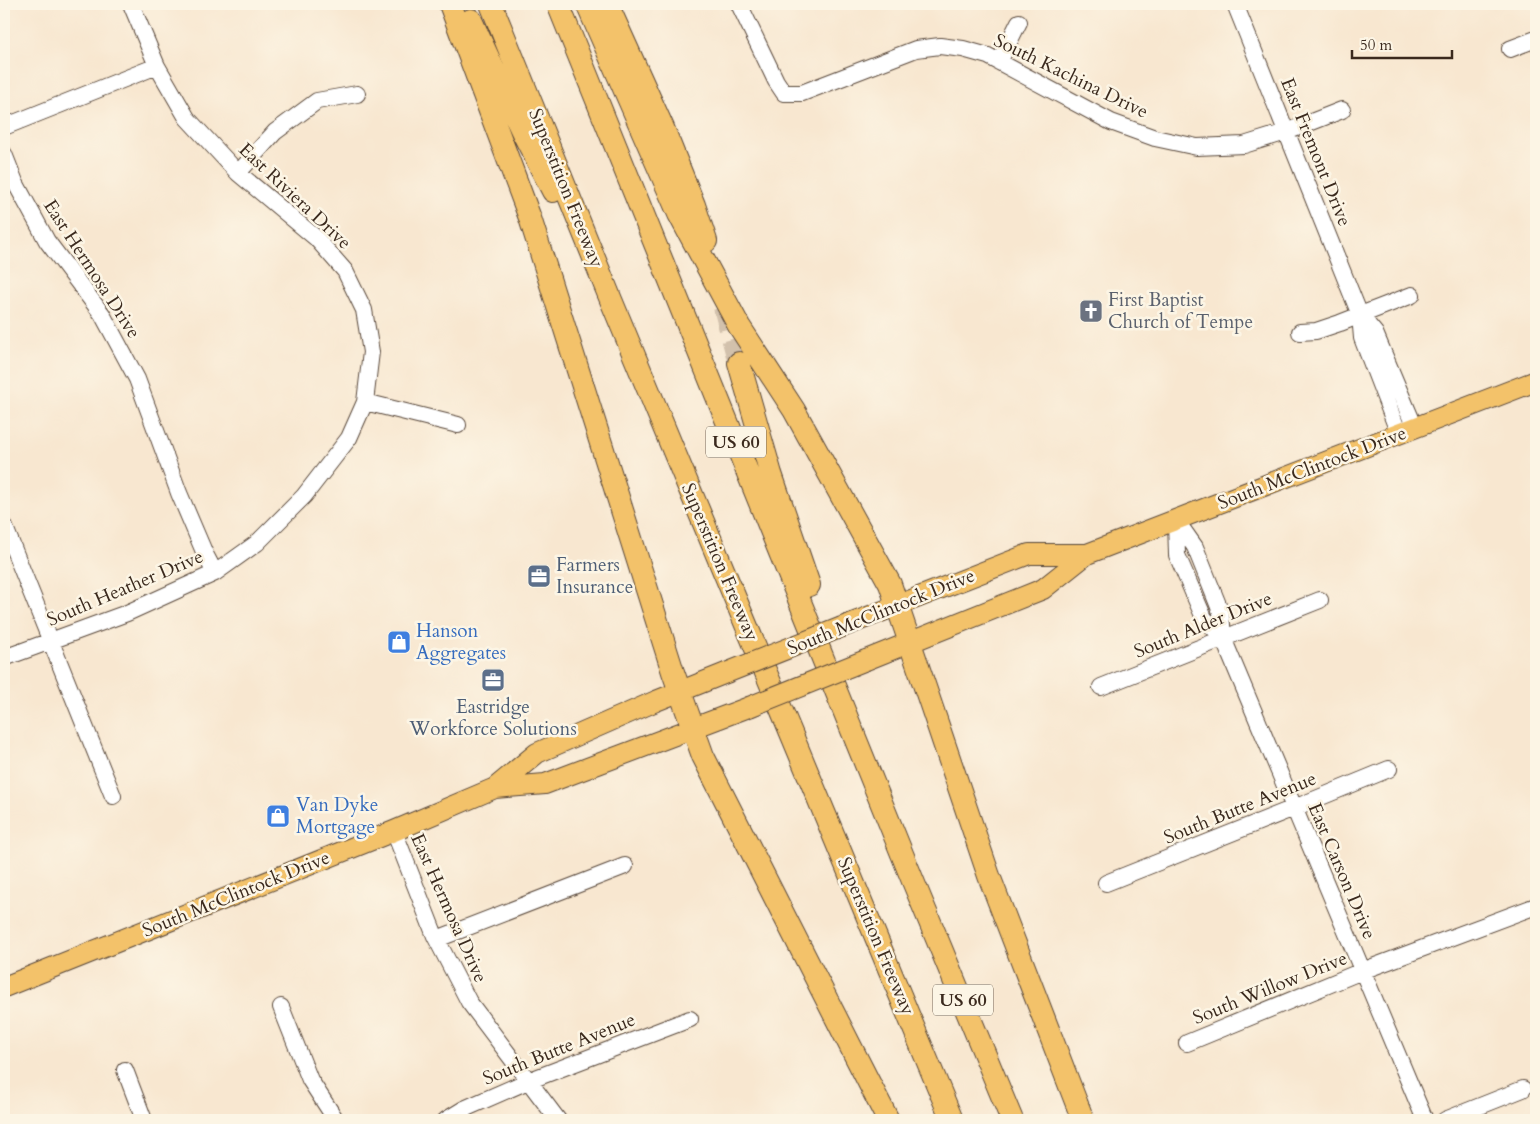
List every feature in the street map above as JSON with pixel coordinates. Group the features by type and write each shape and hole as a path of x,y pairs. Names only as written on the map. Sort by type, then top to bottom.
{"highway":[{"path":"450,4 530,218 680,691 703,756 888,1120"},
{"path":"464,4 522,134 611,300"},
{"name":"Superstition Freeway","path":"491,4 611,300 952,1120"},
{"name":"US 60","path":"558,4 913,881 1012,1120"},
{"path":"587,4 679,214 739,326 794,410 890,584 989,876 1084,1120"},
{"path":"607,4 663,128 706,241"},
{"path":"739,364 770,474 851,698 913,881"}],"main road":[{"name":"South McClintock Drive","path":"495,788 545,784 693,729 1043,589 1087,554 1536,380"},
{"name":"South McClintock Drive","path":"4,987 394,832 495,788 538,753 680,691 1029,554 1087,554"}],"street":[{"name":"East Riviera Drive","path":"131,4 157,66 187,118 238,173 316,238 345,271 364,310 371,352 365,402"},
{"name":"South Kachina Drive","path":"739,4 776,81 784,93 802,93 916,50 940,46 963,48 988,56 1111,122 1155,138 1196,147 1244,146 1342,110"},
{"name":"East Fremont Drive","path":"1235,4 1360,315 1362,338 1407,431"},
{"path":"999,62 1019,22"},
{"path":"1510,49 1536,39"},
{"path":"4,126 157,66"},
{"path":"238,173 275,132 317,101 357,94"},
{"name":"East Hermosa Drive","path":"4,154 14,182 47,240 102,314 137,379 179,493 215,573"},
{"path":"1300,332 1316,331 1412,295"},
{"path":"365,402 458,425"},
{"name":"South Heather Drive","path":"4,658 127,612 215,573 257,543 304,496 349,438 365,402"},
{"name":"East Carson Drive","path":"1176,520 1195,547 1221,612 1223,638 1424,1120"},
{"path":"4,525 114,796"},
{"name":"South Alder Drive","path":"1101,687 1320,600"},
{"name":"South Butte Avenue","path":"1106,883 1389,769"},
{"name":"East Hermosa Drive","path":"394,832 437,939 469,1002 558,1120"},
{"path":"437,939 625,866"},
{"name":"South Willow Drive","path":"1187,1043 1362,971 1536,906"},
{"path":"281,1007 310,1080 336,1120"},
{"name":"South Butte Avenue","path":"446,1120 464,1109 528,1081 690,1019"},
{"path":"125,1070 144,1120"},
{"path":"1445,1120 1523,1089"}],"tunnel":[{"path":"724,307 739,363"}],"place":[{"name":"First Baptist Church of Tempe","path":"1091,311"},
{"name":"Farmers Insurance","path":"539,576"},
{"name":"Hanson Aggregates","path":"399,642"},
{"name":"Eastridge Workforce Solutions","path":"493,680"},
{"name":"Van Dyke Mortgage","path":"278,816"}]}
